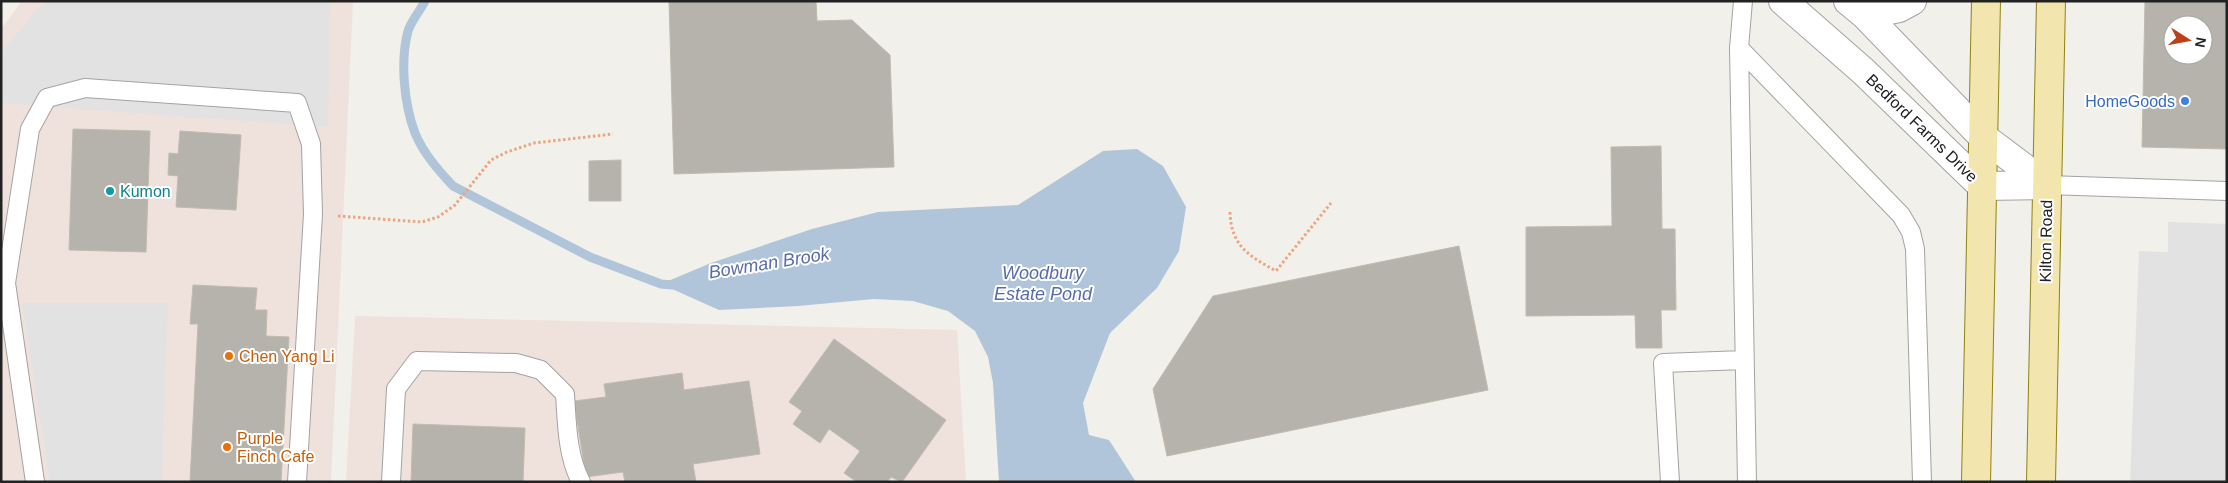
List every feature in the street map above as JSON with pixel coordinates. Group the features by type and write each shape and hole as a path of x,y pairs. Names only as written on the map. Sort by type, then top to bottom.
{"main road":[{"path":"1976,482 1986,1"},
{"name":"Kilton Road","path":"2041,482 2051,1"}],"street":[{"name":"Bedford Farms Drive","path":"1783,1 1863,71 1982,186 2047,185"},
{"path":"1856,8 1899,8 1912,1"},
{"path":"1856,8 1983,137 2047,185"}],"lane":[{"path":"1743,1 1739,48 1747,482"},
{"path":"1739,48 1901,215 1911,232 1915,248 1922,482"},
{"path":"35,482 6,283 30,129 47,98 85,88 297,103 311,144 313,214 296,482"},
{"path":"2047,185 2227,191"},
{"path":"1670,482 1663,363 1744,360"},
{"path":"391,482 396,388 416,361 516,363 540,370 565,394 568,436 574,469 581,482"}],"path":[{"path":"313,214 422,222 438,217 455,205 484,172 491,160 534,143 613,134"},
{"path":"1230,212 1235,239 1244,250 1276,271 1331,204"}],"shaded area":[{"path":"22,1 353,1 331,482 1,482 1,29"},
{"path":"47,1 330,1 328,127 1,103 1,53 38,8"},
{"path":"2168,222 2227,224 2227,482 2130,482 2139,251 2168,252"},
{"path":"22,303 168,303 162,482 50,482"},
{"path":"355,316 957,330 966,482 346,482"}],"water":[{"name":"Woodbury Estate Pond","path":"1137,149 1163,166 1186,207 1179,251 1157,288 1110,333 1083,403 1089,435 1109,440 1136,482 999,482 993,383 988,357 975,331 948,311 913,301 874,299 798,306 719,310 661,284 711,263 812,229 878,212 1018,205 1103,151"}],"building":[{"path":"669,1 816,1 817,21 852,20 890,55 894,167 674,174"},
{"name":"HomeGoods","path":"2145,1 2227,1 2227,149 2142,147"},
{"name":"Kumon","path":"73,129 150,131 146,252 69,250"},
{"path":"180,131 241,135 236,210 176,207 178,176 168,175 169,153 178,154"},
{"path":"1661,146 1662,229 1675,229 1676,310 1661,310 1662,348 1636,348 1635,315 1526,316 1526,227 1612,226 1611,147"},
{"path":"621,160 621,201 589,201 589,161"},
{"path":"1459,246 1488,390 1167,456 1153,389 1213,296"},
{"path":"193,285 257,288 255,310 267,310 266,336 289,337 281,482 190,482 198,324 190,324"},
{"path":"834,339 946,420 902,482 891,477 887,482 857,482 844,473 860,451 829,429 820,443 793,424 802,411 789,402"},
{"path":"682,373 684,390 749,381 760,454 693,464 696,482 625,482 623,472 586,477 574,401 606,397 604,384"},
{"path":"413,424 525,428 523,482 411,482"}],"waterway":[{"name":"Bowman Brook","path":"425,1 408,31 404,56 404,82 408,109 415,133 427,155 442,174 453,186 590,257 661,284 672,285"}],"place":[{"name":"HomeGoods","path":"2185,101"},
{"name":"Kumon","path":"110,191"},
{"name":"Chen Yang Li","path":"229,356"},
{"name":"Purple Finch Cafe","path":"227,447"}]}
